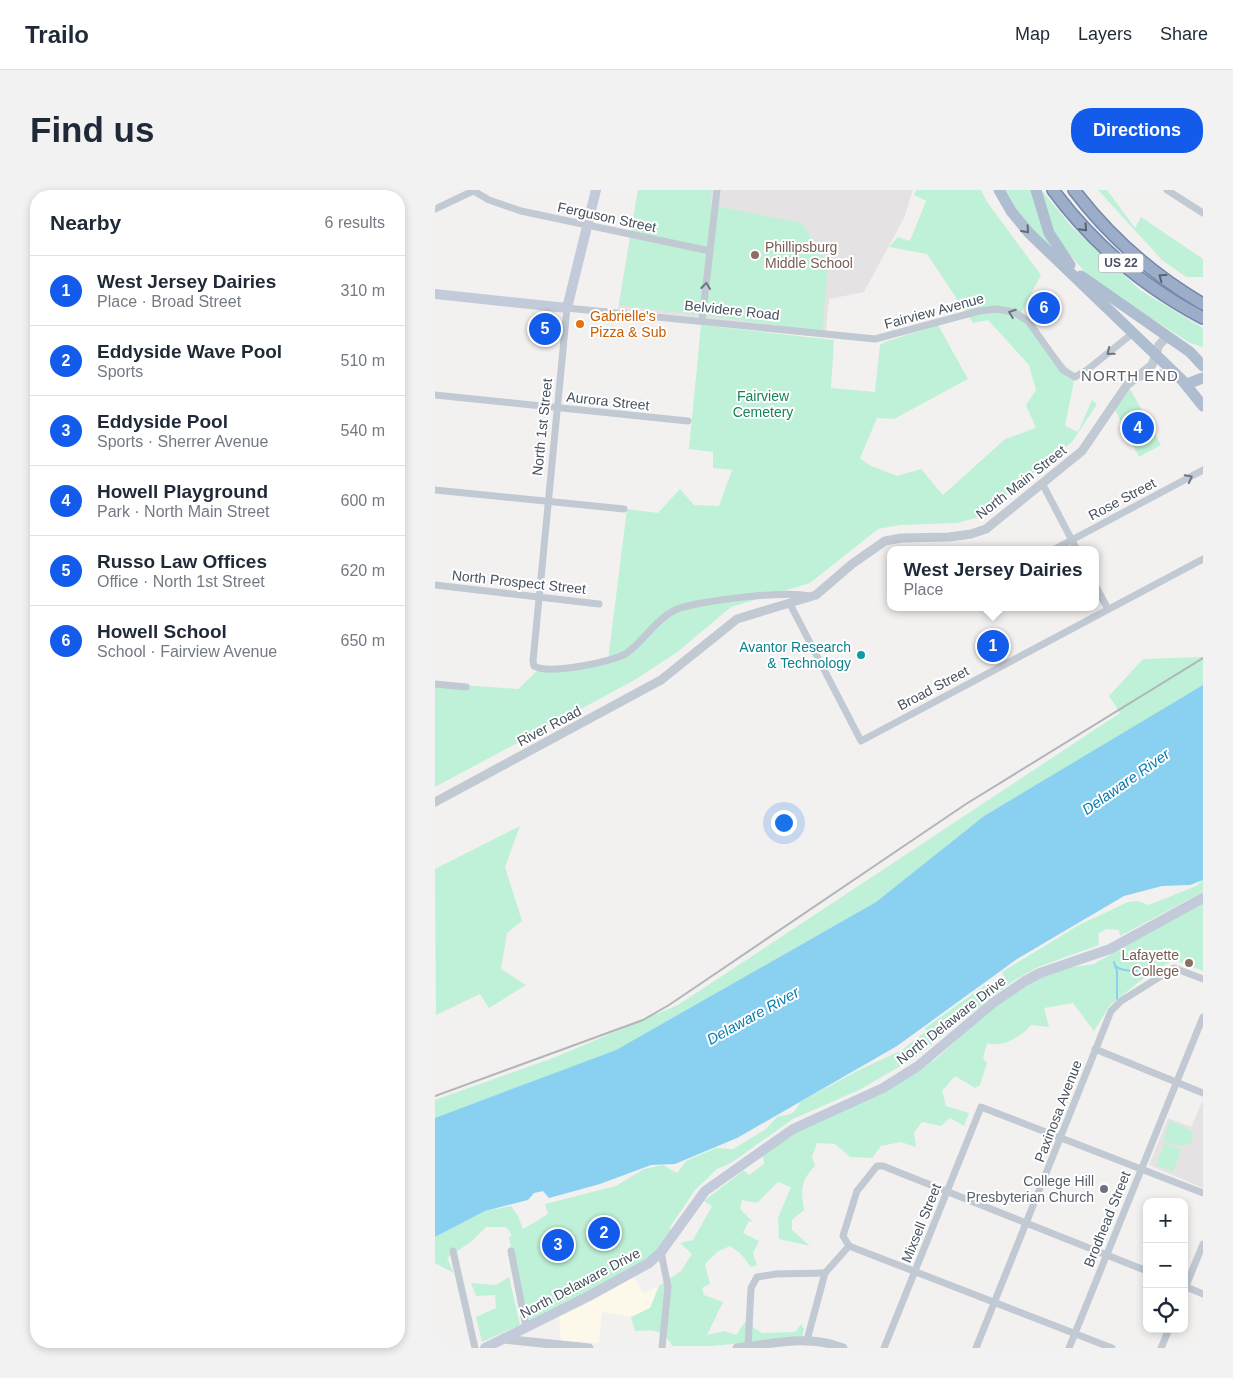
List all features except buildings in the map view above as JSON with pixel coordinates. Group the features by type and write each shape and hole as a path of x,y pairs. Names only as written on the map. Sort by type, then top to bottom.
{"highway":[{"name":"US 22","path":"1053,190 1092,236 1124,266 1159,292 1203,318"},
{"name":"US 22","path":"1074,190 1098,219 1131,252 1161,276 1203,304"}],"main road":[{"name":"North 1st Street","path":"567,308 596,190"},
{"path":"999,190 1011,211 1029,233 1187,384 1203,406"},
{"path":"1036,190 1049,233 1067,261 1087,281 1190,352 1203,366"},
{"name":"Belvidere Road","path":"435,294 567,308"},
{"path":"1129,329 1135,315"},
{"path":"1187,384 1203,378"},
{"name":"North Delaware Drive","path":"485,1348 629,1276 649,1263 661,1252 705,1191 793,1130 890,1084 918,1066 993,1003 1025,980 1110,949 1203,898"}],"street":[{"name":"Ferguson Street","path":"474,190 494,202 521,211 710,251"},
{"path":"435,209 474,190"},
{"path":"702,320 717,190"},
{"path":"1167,190 1203,213"},
{"name":"Belvidere Road","path":"567,308 877,339"},
{"name":"North 1st Street","path":"567,308 533,661 537,668 558,669 621,656 633,648 660,619 682,607 747,597 801,594 812,597"},
{"name":"Fairview Avenue","path":"877,339 988,309 1014,312 1034,327 1063,370 1075,377 1087,370 1129,329"},
{"name":"North Main Street","path":"790,604 812,597 885,541 901,538 949,537 978,532 1000,519 1082,451 1127,385 1150,367 1159,345 1167,337"},
{"path":"1139,376 1175,373"},
{"name":"Aurora Street","path":"435,395 688,422"},
{"name":"Rose Street","path":"1061,546 1203,470"},
{"path":"1042,483 1075,546"},
{"path":"435,490 624,509"},
{"name":"Broad Street","path":"790,604 861,741 1203,559"},
{"name":"North Prospect Street","path":"435,585 599,604"},
{"path":"1099,592 1108,609"},
{"name":"River Road","path":"435,802 640,693 674,671 718,632 737,619 790,604"},
{"path":"435,684 466,687"},
{"name":"Paxinosa Avenue","path":"976,1348 1113,1007 1174,968 1203,979"},
{"name":"Brodhead Street","path":"1069,1348 1203,1017"},
{"path":"1095,1049 1203,1093"},
{"name":"Mixsell Street","path":"884,1348 981,1107 1061,1138"},
{"path":"1061,1138 1203,1193"},
{"path":"1112,1348 995,1301 849,1246 843,1236 857,1191 877,1166 1026,1222 1143,1269"},
{"path":"1188,1281 1203,1244"},
{"path":"807,1340 825,1273 849,1246"},
{"path":"453,1251 475,1348"},
{"path":"511,1251 526,1327"},
{"path":"661,1252 668,1286 662,1348"},
{"path":"747,1347 751,1288 757,1277 769,1274 825,1273"},
{"path":"1188,1289 1203,1294"},
{"path":"1161,1348 1167,1333"},
{"path":"503,1339 589,1348"},
{"path":"737,1348 807,1340 825,1342 843,1348"}],"shaded area":[{"name":"Phillipsburg Middle School","path":"638,190 913,190 904,218 864,292 829,299 826,331 618,309"},
{"path":"1203,1100 1203,1188 1149,1165 1168,1118 1191,1127"},
{"path":"633,1276 643,1293 659,1286 650,1308 631,1317 602,1312 599,1343 561,1340 559,1315"}],"green space":[{"name":"Phillipsburg Middle School","path":"638,190 711,190 710,205 802,223 828,267 822,331 619,305"},
{"name":"Fairview Cemetery","path":"916,190 981,190 987,202 1041,275 1020,315 1075,376 1065,426 1078,432 1092,400 1097,404 1072,442 979,517 957,523 900,525 878,529 810,583 731,607 676,653 633,681 435,787 435,683 518,689 537,671 608,660 627,509 658,513 680,489 694,505 719,506 732,470 713,468 713,452 689,449 701,325 834,340 831,388 875,392 880,345 938,325 968,379 894,419 877,418 860,458 869,465 897,476 921,469 943,495 1005,439 1036,428 1026,405 1036,390 1029,365 988,320 973,323 927,254 889,247 898,237 910,241 926,201 914,195"},
{"path":"1004,190 1033,190 1058,254 1029,228"},
{"path":"1098,190 1107,190 1135,228 1141,217 1203,259 1203,277 1186,277 1162,260"},
{"path":"1042,191 1073,228 1140,290 1203,328 1203,347 1190,343 1092,280 1056,239"},
{"path":"1130,389 1161,445 1139,457 1115,410"},
{"path":"1203,657 1203,686 984,816 876,902 616,1050 435,1119 435,1100 553,1058 678,1005 1120,713 1109,696 1143,659"},
{"path":"520,826 505,867 522,921 507,933 501,969 526,985 489,1008 480,994 436,1015 435,869"},
{"path":"1203,880 1203,892 1120,936 1119,930 1106,929 1098,934 1099,945 1038,967 1013,981 911,1060 859,1090 793,1119 731,1163 717,1169 695,1190 670,1227 672,1237 661,1252 526,1327 509,1237 512,1235 506,1227 486,1227 472,1241 447,1258 454,1273 435,1263 435,1237 485,1211 511,1206 518,1216 523,1229 548,1214 545,1204 616,1186 644,1169 663,1165 677,1173 686,1161 716,1148 733,1149 766,1129 778,1116 792,1113 800,1102 861,1069 902,1050 926,1031 925,1028 988,983 992,988 1006,980 1002,972 1079,925 1128,902 1138,901 1149,905 1196,886"},
{"path":"1203,901 1203,971 1174,960 1149,974 1110,1005 1094,1031 1073,1003 1044,1008 1049,1027 1031,1025 1022,1034 1005,1043 987,1043 983,1058 987,1063 980,1085 975,1088 955,1076 942,1091 946,1106 969,1113 964,1126 950,1118 941,1126 922,1122 914,1133 916,1147 901,1142 881,1146 872,1158 850,1157 835,1144 817,1143 812,1157 815,1166 804,1181 803,1186 804,1210 792,1220 792,1230 810,1246 779,1239 778,1218 791,1187 778,1182 757,1203 742,1200 740,1209 753,1222 749,1221 743,1233 759,1241 753,1253 757,1265 751,1267 740,1253 730,1246 717,1252 705,1264 710,1284 702,1288 704,1295 723,1302 707,1335 725,1331 736,1335 745,1322 762,1333 795,1332 801,1324 804,1329 802,1338 710,1346 673,1346 665,1336 657,1332 635,1331 631,1317 650,1308 659,1286 681,1271 692,1254 680,1243 693,1240 712,1206 704,1201 744,1170 749,1175 764,1164 763,1156 773,1146 813,1122 868,1100 911,1076 937,1058 1004,997 1033,981 1061,969 1094,964"},
{"path":"1170,1121 1193,1132 1191,1144 1179,1146 1163,1140"},
{"path":"1165,1143 1181,1150 1173,1172 1156,1165"},
{"path":"509,1277 520,1325 482,1342 476,1317 496,1308 495,1295 476,1296 471,1283 496,1285"}],"water":[{"name":"Delaware River","path":"1203,685 1203,880 1190,885 1162,886 1124,896 1017,959 897,1046 737,1138 675,1164 651,1165 600,1184 549,1198 543,1191 534,1193 528,1200 485,1211 435,1237 435,1118 616,1050 876,902 984,816"}],"waterway":[{"path":"1114,962 1117,971 1117,999"},
{"path":"1115,966 1125,970 1157,971"}],"railway":[{"path":"435,1096 643,1020 669,1005 966,804 1203,658"}],"place":[{"name":"Phillipsburg Middle School","path":"755,255"},
{"name":"Howell School","path":"1044,308"},
{"name":"Gabrielle's Pizza & Sub","path":"580,324"},
{"name":"Russo Law Offices","path":"545,329"},
{"name":"Howell Playground","path":"1138,428"},
{"name":"West Jersey Dairies","path":"993,646"},
{"name":"Avantor Research & Technology","path":"861,655"},
{"name":"Lafayette College","path":"1189,963"},
{"name":"College Hill Presbyterian Church","path":"1104,1189"},
{"name":"Eddyside Wave Pool","path":"604,1233"},
{"name":"Eddyside Pool","path":"558,1245"}],"district":[{"name":"NORTH END","path":"1130,376"}]}
